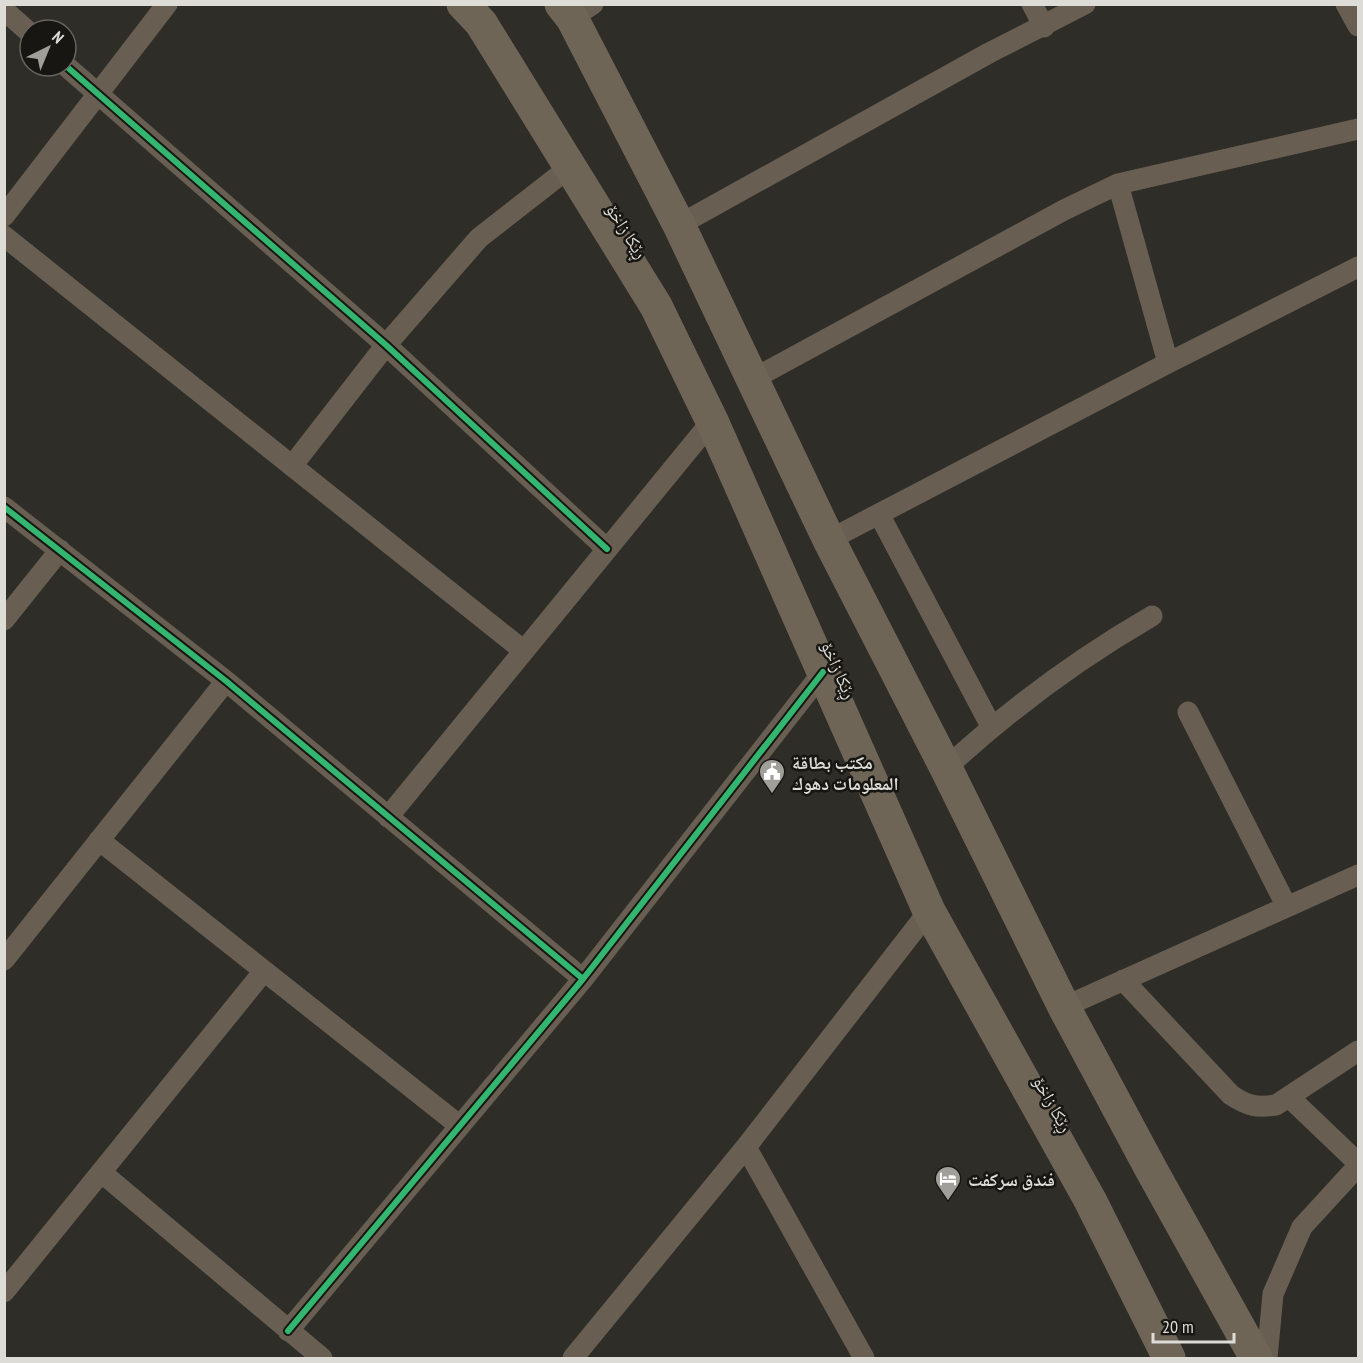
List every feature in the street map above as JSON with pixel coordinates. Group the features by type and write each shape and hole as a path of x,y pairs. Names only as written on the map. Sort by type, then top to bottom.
{"highway":[{"name":"ڕێکا زاخۆ","path":"463,4 481,23 656,306 712,421 929,911 1090,1200 1169,1359"},
{"path":"575,9 829,540 946,768 1064,1007 1256,1359"}],"street":[{"path":"4,216 167,4"},
{"path":"1032,4 1044,27"},
{"path":"679,225 989,53 1044,27 1085,4"},
{"path":"1346,4 1359,26"},
{"path":"4,10 18,22"},
{"path":"78,77 386,345 607,549"},
{"path":"753,379 1064,210 1119,184 1359,129"},
{"path":"292,466 386,345 479,238 570,167"},
{"path":"1119,184 1168,363"},
{"path":"4,236 524,651"},
{"path":"829,540 1168,363 1359,267"},
{"path":"388,817 712,421"},
{"path":"4,507 226,681 583,979"},
{"path":"879,514 991,726"},
{"path":"4,620 60,550"},
{"path":"946,768 991,726 1069,667 1152,616"},
{"path":"288,1331 583,979 823,672"},
{"path":"4,960 226,681"},
{"path":"1188,712 1287,907"},
{"path":"99,840 460,1126"},
{"path":"1064,1007 1359,875"},
{"path":"573,1359 746,1147 929,911"},
{"path":"4,1292 264,971"},
{"path":"1123,980 1231,1095 1244,1104 1260,1107 1276,1106 1359,1051"},
{"path":"1267,1359 1273,1294 1302,1227 1359,1164 1290,1098"},
{"path":"746,1147 864,1359"},
{"path":"101,1172 322,1359"}],"cycle path":[{"path":"78,76 386,345 607,549"},
{"path":"4,507 226,681 583,979"},
{"path":"288,1331 583,979 823,672"}],"place":[{"name":"مكتب بطاقة المعلومات دهوك","path":"772,795"},
{"name":"فندق سركفت","path":"948,1202"}]}
